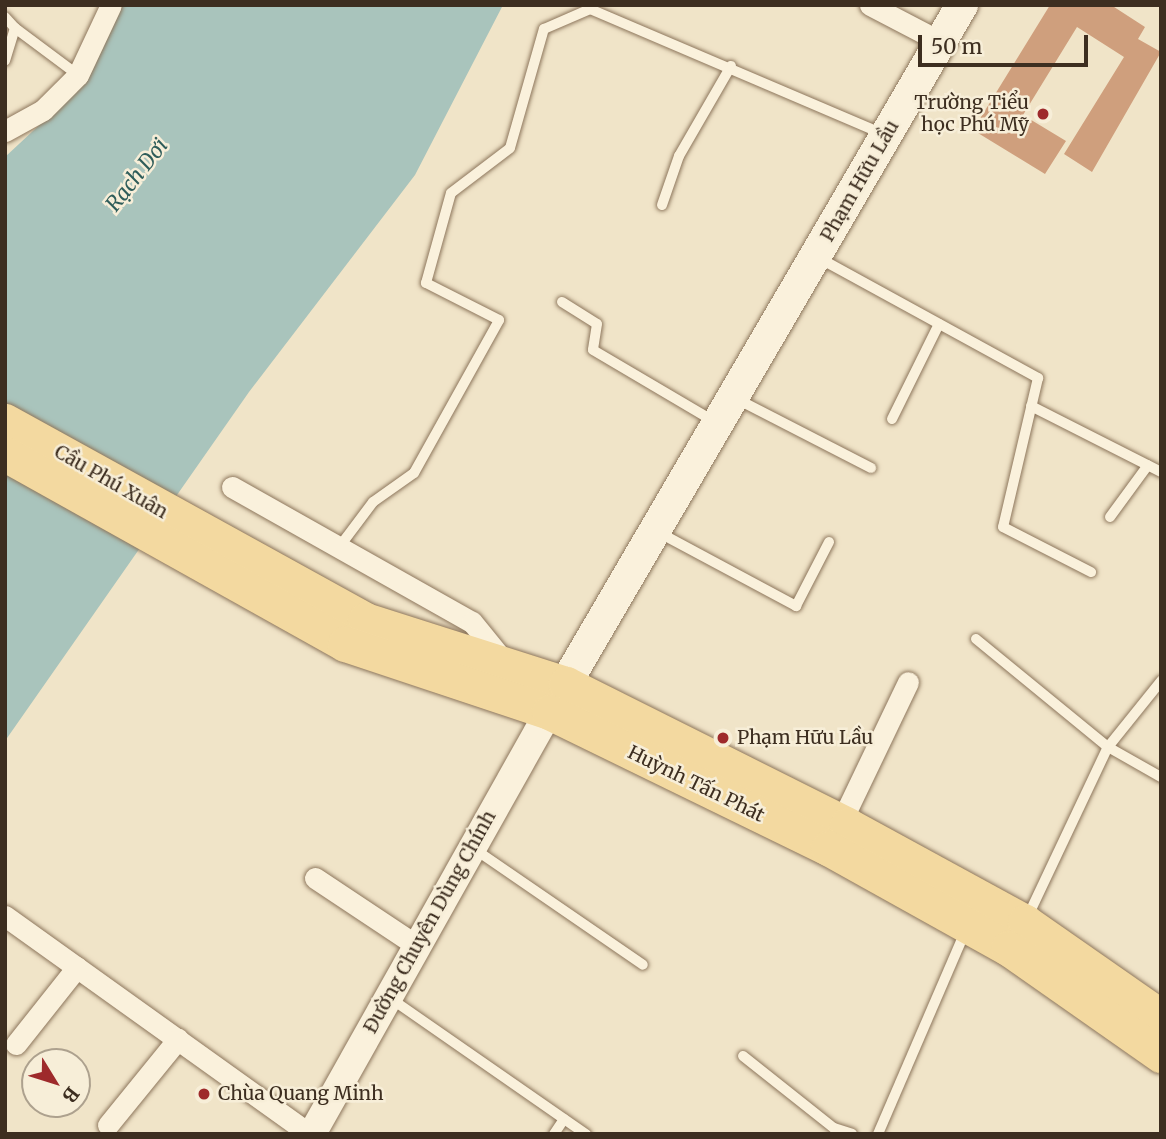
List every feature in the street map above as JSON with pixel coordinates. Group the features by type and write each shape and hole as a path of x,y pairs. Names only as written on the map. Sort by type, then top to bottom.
{"main road":[{"name":"Phạm Hữu Lầu","path":"557,698 962,5"},
{"name":"Cầu Phú Xuân","path":"5,421 211,555"},
{"name":"Cầu Phú Xuân","path":"5,454 211,555"},
{"name":"Huỳnh Tấn Phát","path":"211,555 365,620 481,659 502,659 557,698 967,928 1161,1055"},
{"name":"Huỳnh Tấn Phát","path":"211,555 345,644 557,698 841,822 1026,922 1161,1017"}],"street":[{"path":"5,131 43,110 78,75 111,5"},
{"path":"870,5 941,42"},
{"path":"232,487 472,622 502,659"},
{"path":"841,822 908,682"},
{"name":"Đường Chuyên Dùng Chính","path":"311,1134 471,846 557,698"},
{"path":"315,878 416,945"},
{"path":"5,916 311,1134"},
{"path":"16,1044 77,967"},
{"path":"108,1125 178,1039"}],"lane":[{"path":"340,546 373,502 414,473 499,320 426,283 451,193 510,148 544,29 590,9 731,66 886,135"},
{"path":"5,17 15,28 78,75"},
{"path":"5,60 15,28"},
{"path":"662,205 679,156 731,66"},
{"path":"817,257 1038,378 1003,527 1091,572"},
{"path":"562,302 597,324 593,350 725,410 872,468"},
{"path":"892,419 939,324"},
{"path":"1031,406 1161,472"},
{"path":"1110,517 1147,465"},
{"path":"656,530 796,606 829,542"},
{"path":"976,639 1108,747 1161,777"},
{"path":"1026,922 1108,747 1161,681"},
{"path":"471,846 643,965"},
{"path":"878,1134 967,928"},
{"path":"388,997 586,1134"},
{"path":"743,1056 834,1128 852,1134"},
{"path":"554,1134 564,1119"}],"water":[{"name":"Rạch Dơi","path":"123,5 503,5 415,175 249,392 5,741 5,157 77,90"}],"building":[{"path":"1050,5 1111,5 1145,27 1138,39 1161,52 1092,172 1064,154 1124,57 1077,27 1023,115 1066,141 1045,174 973,130"}],"place":[{"name":"Trường Tiểu học Phú Mỹ","path":"1043,114"},
{"name":"Phạm Hữu Lầu","path":"723,738"},
{"name":"Chùa Quang Minh","path":"204,1094"}]}
